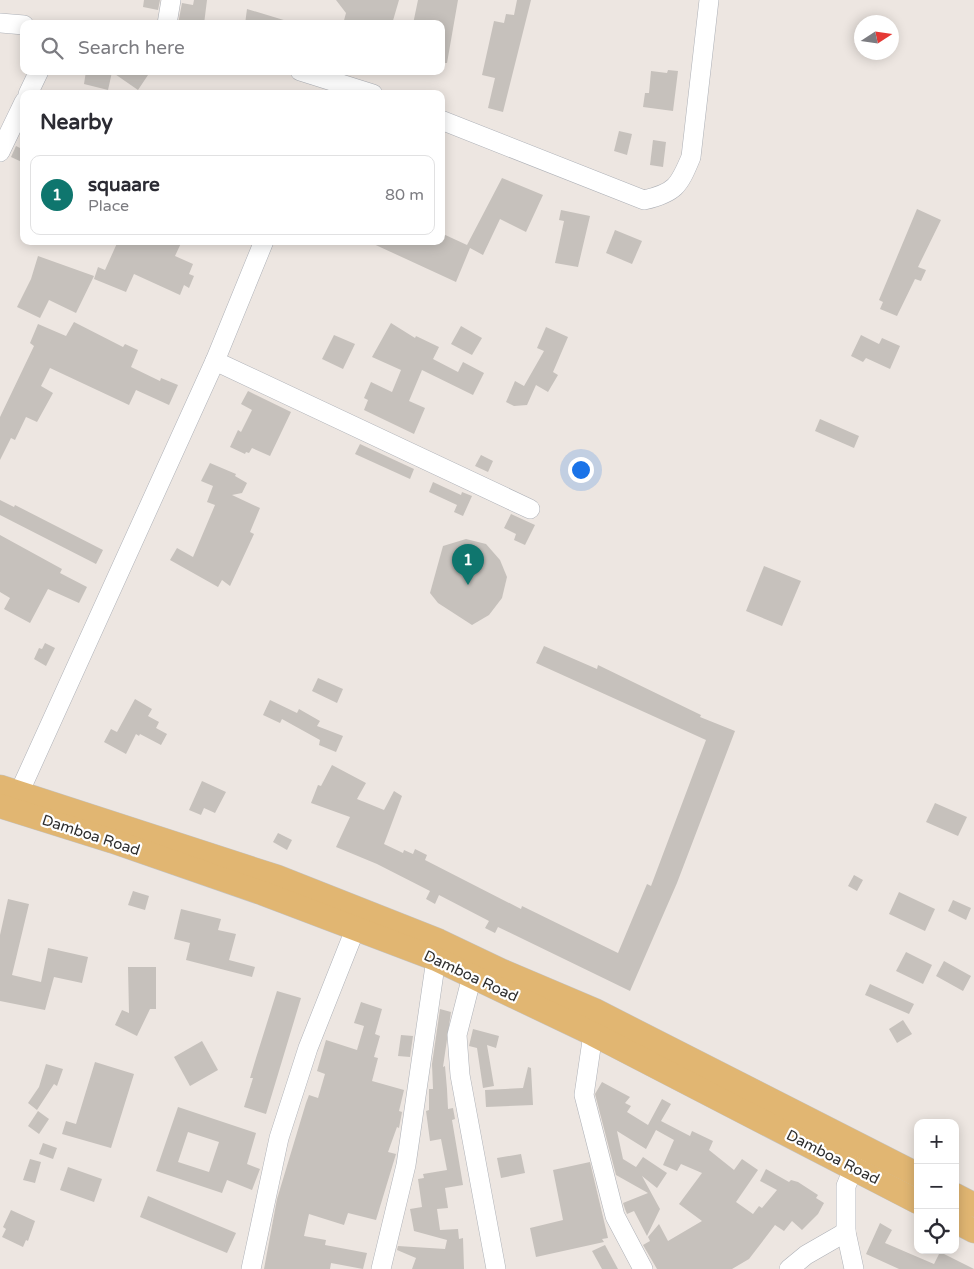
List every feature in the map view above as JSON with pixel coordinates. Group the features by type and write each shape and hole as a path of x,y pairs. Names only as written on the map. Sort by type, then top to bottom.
{"main road":[{"name":"Damboa Road","path":"10,790 277,877 439,941 502,971 594,1010 858,1157 914,1199"},
{"name":"Damboa Road","path":"0,806 112,841 356,927 436,959 858,1157 914,1174"},
{"path":"959,1197 974,1205"},
{"path":"959,1223 974,1231"}],"street":[{"path":"168,20 171,0"},
{"path":"445,122 644,200 665,195 681,181 691,157 709,0"},
{"path":"0,23 20,25"},
{"path":"30,90 37,75"},
{"path":"309,75 337,88"},
{"path":"0,152 20,110"},
{"path":"10,790 215,361 262,245"},
{"path":"215,361 530,509"},
{"path":"250,1269 279,1138 308,1048 356,927"},
{"path":"381,1269 406,1165 436,959"},
{"path":"472,976 457,1035 460,1075 496,1269"},
{"path":"593,1034 584,1096 615,1216 643,1269"},
{"path":"854,1269 846,1232 846,1186 858,1157"},
{"path":"789,1269 806,1256 846,1232"}],"building":[{"path":"144,0 160,0 158,10 143,7"},
{"path":"194,0 207,0 204,20 179,20 182,3 193,5"},
{"path":"336,0 399,0 393,20 344,20 346,13"},
{"path":"418,0 458,0 447,63 445,63 445,20 414,20"},
{"path":"517,0 531,0 503,112 488,108 495,78 482,75 494,21 504,23 506,14 514,15"},
{"path":"247,9 284,20 246,20"},
{"path":"668,70 678,71 673,111 643,107 645,93 649,93 651,71 667,73"},
{"path":"85,75 111,75 108,90 84,84"},
{"path":"116,75 148,75 138,90"},
{"path":"619,131 632,134 627,155 614,151"},
{"path":"653,140 666,142 663,167 650,165"},
{"path":"16,146 20,148 20,161 11,157"},
{"path":"502,178 543,195 526,232 500,219 483,255 470,248 456,282 376,245 445,245 445,235 467,245"},
{"path":"917,209 941,220 918,267 926,270 921,281 915,279 897,316 880,309 883,302 879,300"},
{"path":"561,210 590,216 578,267 555,263 564,221 559,220"},
{"path":"615,230 642,241 632,264 606,253"},
{"path":"116,245 180,245 175,256 193,264 189,274 194,276 189,288 184,285 180,295 134,274 126,292 94,279 98,267 105,270"},
{"path":"38,256 94,276 76,313 49,300 40,318 17,307 31,279"},
{"path":"74,322 123,347 125,344 138,350 131,367 160,381 161,378 178,385 169,405 136,390 129,405 50,368 41,386 53,393 37,422 26,417 15,440 11,438 0,460 0,417 34,346 30,343 38,324 66,336"},
{"path":"391,323 415,338 416,336 439,347 433,359 458,372 463,362 484,373 473,395 422,370 409,401 425,408 414,434 364,410 368,400 364,398 371,382 392,392 401,370 372,357"},
{"path":"461,326 482,338 472,355 451,344"},
{"path":"546,327 568,337 553,372 558,375 548,392 536,385 527,405 514,406 506,402 515,381 524,386 544,351 537,348"},
{"path":"334,335 355,344 343,369 322,359"},
{"path":"861,335 879,344 882,338 900,346 890,369 866,358 863,362 851,356"},
{"path":"248,391 291,412 270,456 252,448 249,453 246,452 245,454 230,447 238,430 241,432 252,410 241,404"},
{"path":"820,419 859,436 854,448 815,431"},
{"path":"360,444 414,469 410,479 355,454"},
{"path":"481,455 493,461 488,472 475,466"},
{"path":"210,463 236,474 235,476 247,483 242,493 232,495 260,508 250,532 254,534 230,586 222,580 218,587 170,560 177,548 193,557 215,505 207,502 213,486 201,481"},
{"path":"433,482 461,495 462,492 472,496 463,516 454,512 457,505 429,492"},
{"path":"0,500 14,507 15,505 103,550 96,564 0,515"},
{"path":"511,514 535,525 525,545 514,540 516,534 504,528"},
{"path":"0,535 62,569 60,573 87,587 79,603 48,589 30,623 4,609 10,598 0,592"},
{"path":"466,539 486,544 500,560 507,577 502,598 489,615 472,625 438,603 430,593 443,546"},
{"path":"764,566 801,581 782,626 746,611"},
{"path":"45,643 55,648 46,666 34,659 39,648 42,649"},
{"path":"544,646 597,669 598,665 701,715 700,717 735,731 677,883 630,991 498,927 495,933 485,928 489,921 439,895 435,904 426,899 430,891 377,864 336,847 350,817 311,803 318,785 321,786 332,765 366,783 357,799 384,810 394,791 402,796 384,844 403,853 404,850 413,854 415,849 427,855 425,860 521,909 522,906 618,953 647,884 651,886 706,740 536,663"},
{"path":"318,678 343,689 337,703 312,691"},
{"path":"135,699 152,709 148,716 159,722 156,728 167,734 161,745 140,734 139,736 136,734 126,754 104,742 111,729 117,732"},
{"path":"270,700 297,713 299,709 320,721 317,726 343,736 336,752 319,745 320,740 282,719 280,723 263,715"},
{"path":"202,781 226,792 215,813 204,808 201,815 189,810"},
{"path":"935,803 967,817 958,836 926,822"},
{"path":"278,833 292,840 287,850 273,842"},
{"path":"854,875 863,880 857,891 848,886"},
{"path":"133,891 149,896 145,910 128,905"},
{"path":"899,892 935,909 925,931 889,914"},
{"path":"8,899 29,904 12,975 41,982 48,948 88,957 82,983 54,977 45,1010 0,1001 0,935"},
{"path":"953,900 971,908 966,920 948,911"},
{"path":"181,909 221,919 218,930 236,934 229,960 255,967 252,977 186,960 190,943 174,939"},
{"path":"906,952 932,965 923,984 896,971"},
{"path":"944,961 971,976 963,991 936,976"},
{"path":"128,967 156,967 156,1009 150,1009 137,1036 115,1025 122,1010 129,1013"},
{"path":"870,984 914,1004 909,1014 865,995"},
{"path":"277,991 301,998 266,1114 244,1107 253,1078 250,1078"},
{"path":"361,1002 382,1009 375,1034 380,1036 374,1057 378,1058 372,1081 404,1090 399,1111 402,1112 399,1128 397,1127 388,1152 396,1154 376,1220 348,1213 344,1225 309,1214 304,1236 326,1240 325,1245 367,1253 363,1269 331,1263 330,1269 264,1269 277,1199 306,1103 309,1095 318,1098 325,1074 317,1071 326,1040 357,1050 364,1026 354,1023"},
{"path":"440,1009 451,1012 443,1067 445,1066 448,1109 453,1108 455,1119 452,1120 463,1185 445,1188 448,1208 437,1209 440,1230 458,1229 459,1239 463,1238 464,1269 412,1269 416,1258 397,1250 398,1246 445,1249 447,1240 414,1231 410,1209 422,1207 418,1179 424,1178 423,1174 447,1170 441,1139 430,1141 426,1111 429,1110 429,1089 433,1089 432,1064"},
{"path":"903,1020 912,1034 897,1043 889,1029"},
{"path":"473,1029 499,1036 496,1048 487,1045 494,1086 483,1088 477,1048 469,1046"},
{"path":"401,1035 413,1036 410,1057 398,1056"},
{"path":"202,1041 218,1070 190,1086 174,1057"},
{"path":"95,1062 134,1074 111,1148 62,1134 66,1121 76,1124"},
{"path":"46,1064 63,1069 57,1086 54,1084 37,1110 28,1103 39,1087"},
{"path":"528,1067 531,1068 533,1105 486,1107 485,1090 523,1088"},
{"path":"602,1082 630,1097 625,1103 631,1106 627,1112 648,1125 662,1099 671,1104 661,1121 690,1136 692,1131 713,1141 709,1150 734,1170 742,1159 758,1170 736,1202 753,1214 759,1206 762,1208 777,1190 760,1181 766,1169 789,1182 791,1180 798,1182 818,1195 816,1198 824,1203 818,1214 802,1230 792,1221 784,1231 775,1225 749,1259 732,1269 657,1269 643,1245 650,1241 648,1237 659,1224 668,1241 702,1221 679,1204 702,1173 681,1164 677,1171 663,1165 674,1140 656,1130 646,1149 617,1131 623,1159 636,1167 643,1157 667,1173 657,1188 642,1176 660,1209 647,1236 634,1211 627,1214 623,1203 648,1193 616,1175 595,1094"},
{"path":"178,1107 256,1133 247,1164 260,1169 252,1190 227,1180 222,1193 156,1171","holes":["188,1132 219,1142 209,1172 178,1162"]},
{"path":"38,1111 49,1119 39,1134 28,1126"},
{"path":"43,1143 57,1148 53,1159 39,1154"},
{"path":"521,1154 525,1173 501,1178 497,1158"},
{"path":"30,1159 41,1162 35,1183 23,1180"},
{"path":"590,1162 608,1238 602,1239 604,1242 536,1257 530,1228 563,1220 553,1170"},
{"path":"68,1167 102,1179 94,1202 60,1190"},
{"path":"148,1196 236,1233 227,1253 140,1217"},
{"path":"11,1210 35,1221 28,1241 26,1240 23,1247 2,1237 6,1229 3,1227"},
{"path":"880,1223 892,1230 885,1243 934,1264 939,1254 944,1254 974,1269 899,1269 866,1254"},
{"path":"605,1245 618,1269 602,1269 592,1251"}],"place":[{"name":"squaare","path":"468,585"}]}
